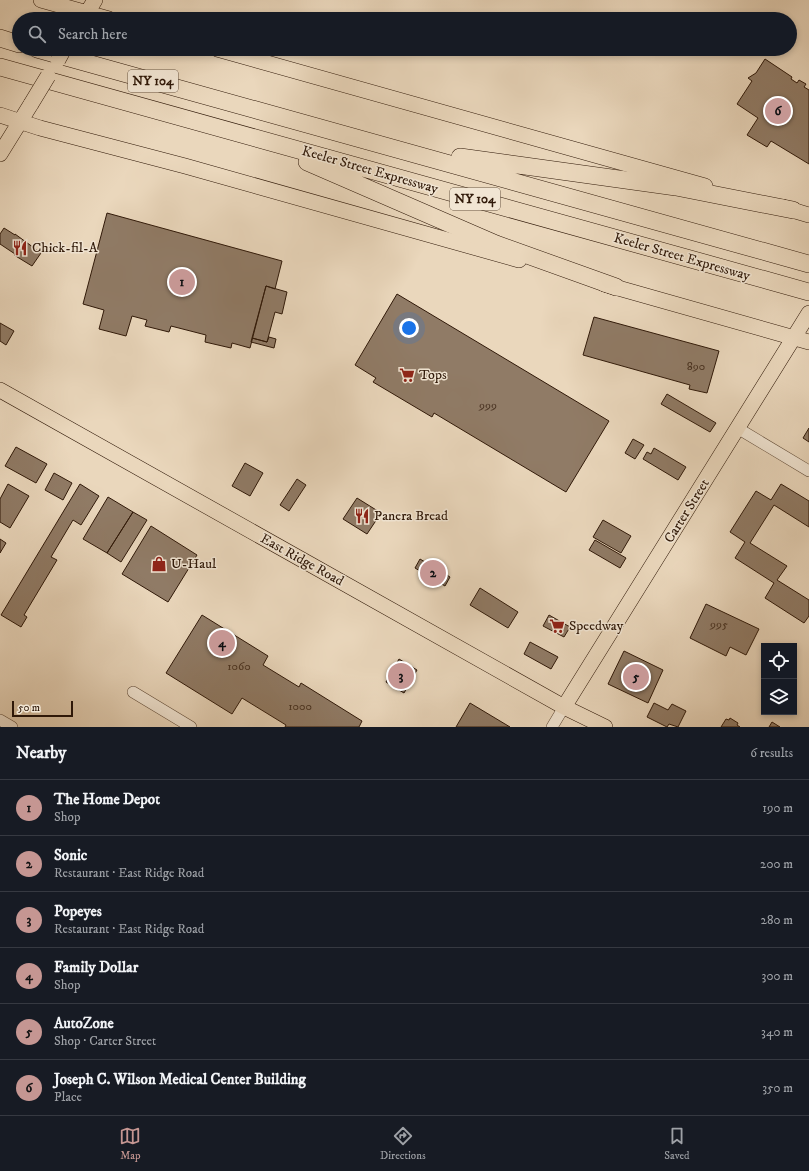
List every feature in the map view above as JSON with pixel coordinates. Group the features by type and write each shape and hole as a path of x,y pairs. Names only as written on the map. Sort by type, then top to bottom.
{"highway":[{"path":"0,38 12,42"},
{"name":"Keeler Street Expressway","path":"62,56 805,263"},
{"name":"Keeler Street Expressway","path":"0,67 809,292"},
{"path":"165,113 312,164 496,244 616,287"},
{"path":"268,114 466,158 676,187 801,212"}],"main road":[{"path":"41,0 88,11"},
{"path":"0,154 60,56"},
{"path":"242,56 801,212"},
{"path":"0,115 20,122 200,170 809,342"},
{"name":"Carter Street","path":"564,707 739,429 809,313"},
{"name":"East Ridge Road","path":"0,390 564,707 605,727"}],"street":[{"path":"739,429 809,471"},
{"path":"133,692 191,727"},
{"path":"552,727 564,707"},
{"path":"0,720 12,727"}],"building":[{"path":"765,59 792,77 791,79 797,83 799,80 806,84 804,87 809,90 809,164 771,141 767,147 747,135 758,118 737,104 752,81 748,78 756,73"},
{"path":"107,213 282,261 275,289 266,286 250,348 232,343 231,348 205,342 206,335 171,326 169,332 145,326 147,320 132,316 126,336 99,329 104,310 83,304"},
{"name":"Chick-fil-A","path":"4,228 41,253 32,266 0,244 0,234"},
{"path":"266,286 287,292 282,314 275,312 267,342 252,338"},
{"path":"397,294 609,421 566,492 434,413 432,417 373,382 376,378 355,365"},
{"path":"594,317 719,351 707,393 689,389 690,385 583,355"},
{"path":"0,323 14,331 6,345 0,341"},
{"path":"269,337 276,339 274,348 251,342 252,338 267,342"},
{"path":"667,394 716,423 710,432 661,404"},
{"path":"809,428 809,442 803,438"},
{"path":"633,439 644,445 635,459 625,453"},
{"path":"16,447 47,464 36,483 5,466"},
{"path":"654,448 686,467 678,480 643,459 647,452 651,454"},
{"path":"245,463 263,473 250,496 232,486"},
{"path":"54,473 72,483 63,500 45,490"},
{"path":"297,479 306,485 289,511 280,505"},
{"path":"8,484 29,496 10,528 0,522 0,499"},
{"path":"80,484 99,496 81,525 73,520 51,557 57,560 24,615 27,617 21,627 1,615"},
{"path":"781,484 809,501 809,527 774,505 750,543 787,566 777,580 809,600 809,616 804,623 765,598 774,583 735,558 745,542 730,532 756,491 771,500"},
{"path":"108,497 133,512 107,553 83,539"},
{"name":"Panera Bread","path":"357,498 381,513 367,534 343,519"},
{"path":"133,512 147,520 121,562 107,553"},
{"path":"603,520 631,536 621,553 593,537"},
{"name":"U-Haul","path":"151,526 197,555 168,602 122,574"},
{"path":"0,539 6,543 0,553"},
{"path":"595,540 626,558 620,568 589,550"},
{"path":"420,559 450,577 445,586 415,568"},
{"path":"480,588 518,612 508,628 470,605"},
{"path":"706,604 759,629 746,655 730,647 726,656 690,638"},
{"path":"202,615 268,656 263,665 299,687 301,683 362,721 359,727 285,727 286,725 242,698 232,714 166,673"},
{"name":"Speedway","path":"549,615 570,627 564,637 543,626"},
{"path":"530,642 558,657 551,669 524,654"},
{"path":"624,651 663,670 648,703 608,684"},
{"path":"399,659 417,670 404,693 386,682"},
{"path":"470,703 510,727 456,727"},
{"path":"654,703 668,710 672,704 686,711 678,727 669,724 667,727 647,717"},
{"path":"730,718 738,723 737,725 740,727 721,727 726,719 729,720"},
{"path":"772,722 780,727 769,727"}],"place":[{"name":"Joseph C. Wilson Medical Center Building","path":"778,111"},
{"name":"Chick-fil-A","path":"20,248"},
{"name":"The Home Depot","path":"182,282"},
{"name":"Tops","path":"407,375"},
{"name":"Panera Bread","path":"362,516"},
{"name":"U-Haul","path":"159,564"},
{"name":"Sonic","path":"433,573"},
{"name":"Speedway","path":"557,626"},
{"name":"Family Dollar","path":"222,643"},
{"name":"Popeyes","path":"401,676"},
{"name":"AutoZone","path":"636,677"}]}
